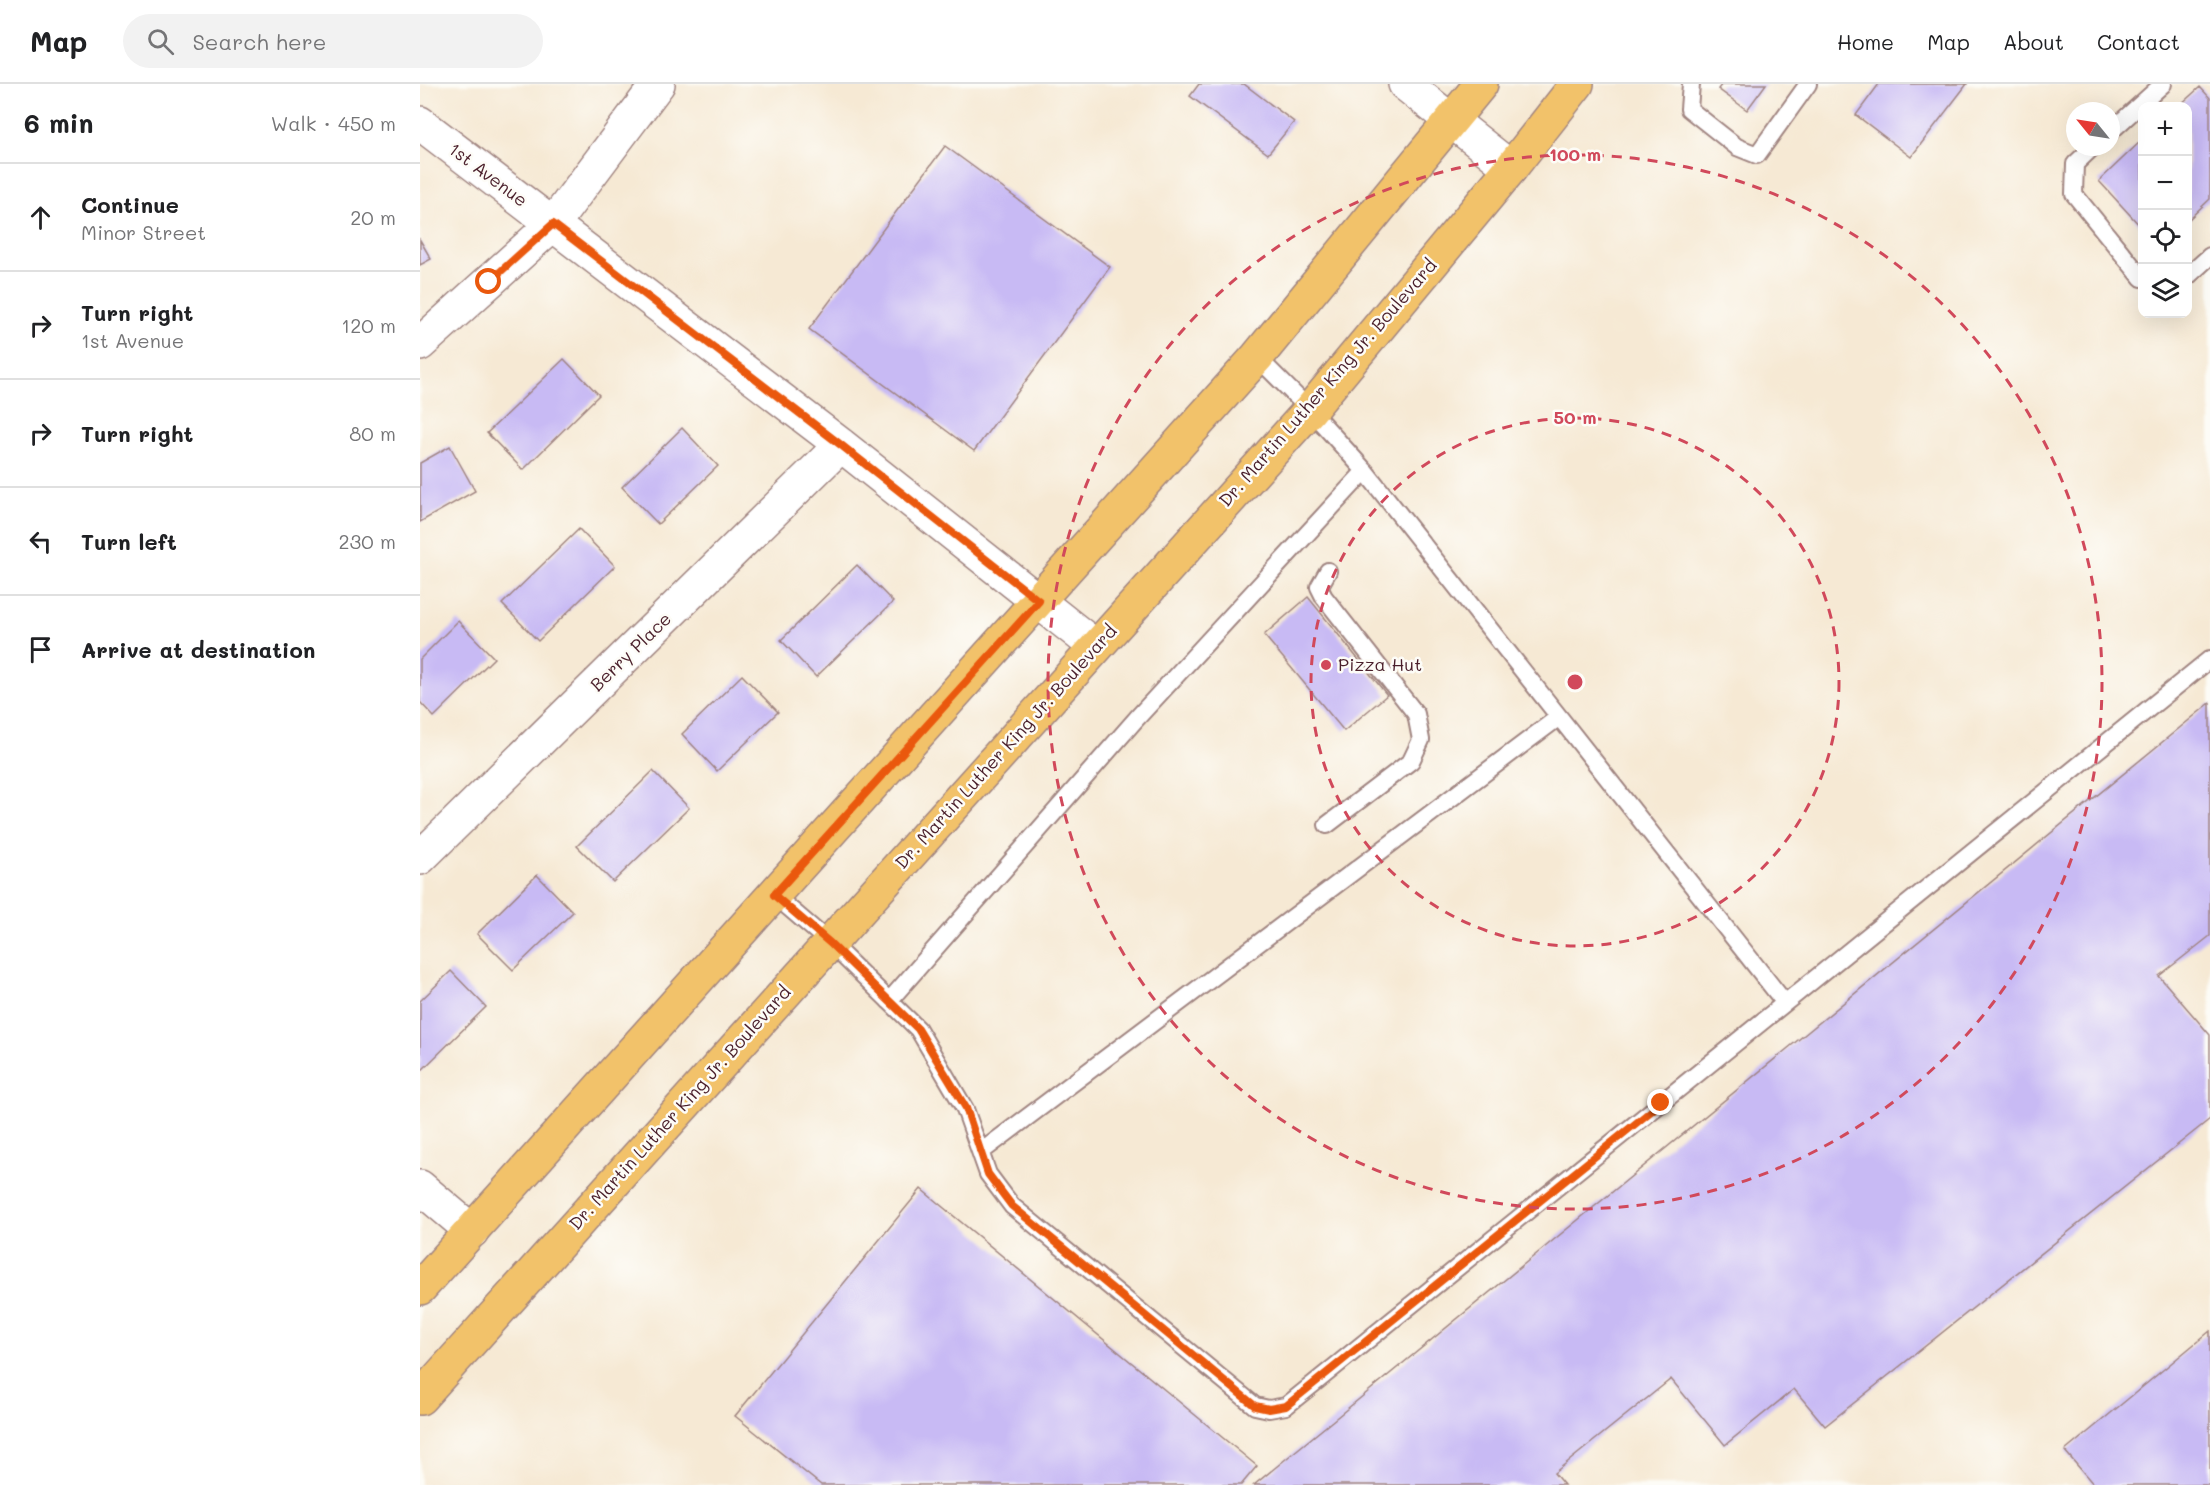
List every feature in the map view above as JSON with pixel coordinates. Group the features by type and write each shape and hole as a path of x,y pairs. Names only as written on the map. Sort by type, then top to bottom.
{"main road":[{"path":"420,1288 1257,357 1453,121 1481,84"},
{"name":"Dr. Martin Luther King Jr. Boulevard","path":"420,1398 1310,410 1511,168 1577,84"}],"street":[{"path":"420,344 553,224 658,84"},
{"path":"1405,84 1511,168"},
{"name":"1st Avenue","path":"420,123 841,445 1096,647"},
{"name":"Berry Place","path":"420,858 841,445"},
{"path":"420,1187 472,1231"}],"lane":[{"path":"1691,84 1689,109 1737,147 1757,154 1808,84"},
{"path":"2120,123 2163,84"},
{"path":"2083,156 2075,164 2074,194 2138,273"},
{"path":"2192,272 2210,256"},
{"path":"1257,357 1310,410 1365,471 1785,1003"},
{"path":"888,1001 1137,718 1365,471"},
{"path":"1327,825 1411,761 1421,740 1416,714 1324,597 1319,587 1328,571"},
{"path":"774,895 830,943 918,1029 966,1108 988,1174 1012,1206 1255,1406 1269,1409 1286,1406 2210,659"},
{"path":"981,1152 1559,717"}],"building":[{"path":"1199,84 1244,84 1294,122 1268,154 1190,96"},
{"path":"1722,84 1766,84 1747,110 1718,89"},
{"path":"1879,84 1967,84 1911,157 1856,115"},
{"path":"2200,87 2210,98 2210,199 2192,216 2192,102 2183,102"},
{"path":"2138,144 2138,224 2099,181"},
{"path":"945,146 1110,267 974,451 809,329"},
{"path":"420,240 431,259 420,265"},
{"path":"564,359 599,395 523,470 487,433"},
{"path":"682,428 718,466 658,524 622,487"},
{"path":"450,446 475,491 420,522 420,463"},
{"path":"579,529 615,566 538,641 502,604"},
{"path":"857,565 893,602 816,677 781,640"},
{"name":"Pizza Hut","path":"1308,597 1387,695 1344,731 1264,635"},
{"path":"458,621 494,658 434,717 420,702 420,659"},
{"path":"742,675 778,712 717,771 682,734"},
{"path":"2210,703 2210,936 2159,976 2210,1035 2210,1119 1825,1426 1794,1389 1725,1445 1671,1379 1554,1473 1564,1485 1254,1485"},
{"path":"653,771 689,808 613,882 577,846"},
{"path":"537,875 573,912 513,970 477,934"},
{"path":"451,971 486,1007 420,1072 420,1001"},
{"path":"921,1189 1257,1466 1241,1485 821,1485 735,1416"},
{"path":"2210,1331 2210,1485 2094,1485 2065,1451"}],"place":[{"name":"Pizza Hut","path":"1326,665"}],"route":[{"path":"489,282 553,224 841,445 1039,601 774,895 830,943 918,1029 966,1108 988,1174 1012,1206 1255,1406 1269,1409 1286,1406 1661,1103"}]}
